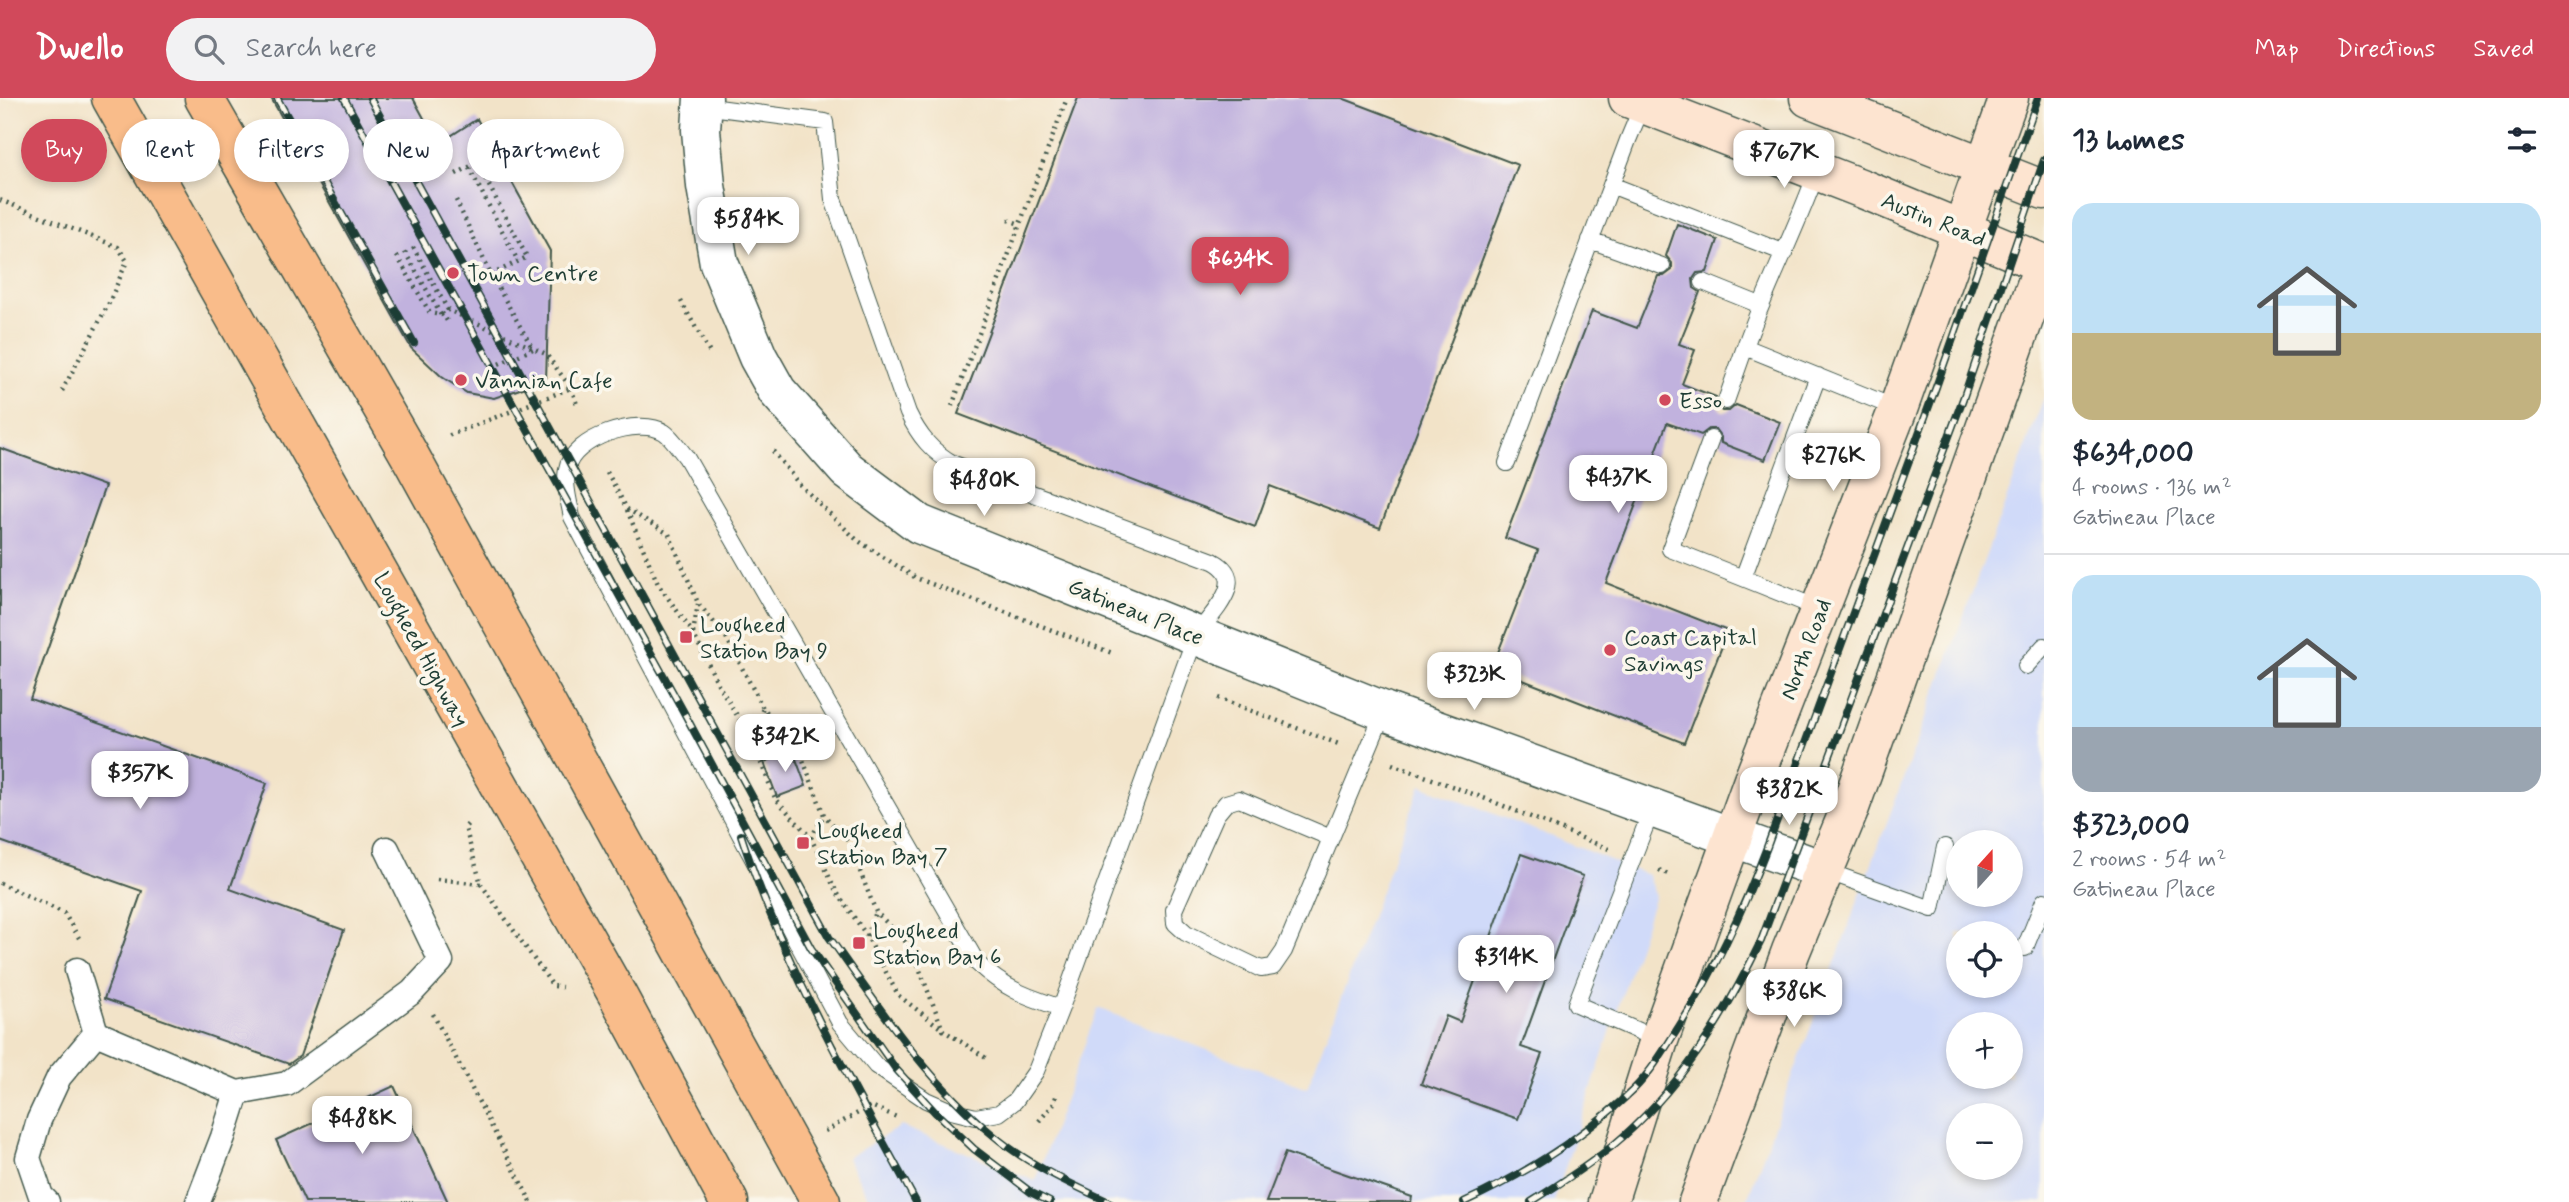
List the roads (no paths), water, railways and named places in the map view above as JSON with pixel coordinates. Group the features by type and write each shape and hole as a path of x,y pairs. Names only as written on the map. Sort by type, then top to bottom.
{"main road":[{"name":"Lougheed Highway","path":"111,98 612,984 729,1202"},
{"path":"204,98 410,456 821,1202"},
{"path":"1809,98 2044,190"},
{"name":"North Road","path":"1608,1202 1659,1040 1732,839 1898,409 2009,98"},
{"name":"Austin Road","path":"1636,101 2044,263"},
{"path":"1698,1202 1791,951 1826,871 2044,263"}],"street":[{"name":"Gatineau Place","path":"703,102 701,130 706,186 719,263 758,357 777,391 846,470 919,524 1384,711 1826,871"},
{"path":"96,1034 237,1093 287,1084 418,986 441,961 387,849"},
{"path":"77,970 96,1034"},
{"path":"47,1202 41,1196 28,1158 39,1120 60,1077 96,1034"},
{"path":"198,1202 237,1093"}],"lane":[{"path":"1507,463 1611,186 1636,101"},
{"path":"703,102 825,122 833,199 901,393 917,431 929,447 954,464 1225,567 1230,575 1227,593 1196,635 1061,1008 1031,1081 1015,1101 999,1113 976,1117 951,1111 926,1100 876,1066 840,1023 572,517 566,488 567,466 577,450 617,430 645,426 665,432 686,457 977,963 998,982 1061,1008"},
{"path":"1726,401 1760,305 1785,253 1816,171"},
{"path":"1611,186 1785,253"},
{"path":"1590,240 1662,266"},
{"path":"1703,282 1760,305"},
{"path":"1745,347 1898,409"},
{"path":"1743,578 1818,376"},
{"path":"1712,439 1670,549 1820,609"},
{"path":"2026,666 2044,646"},
{"path":"1331,838 1239,799 1226,803 1216,815 1174,910 1175,923 1186,933 1261,969 1273,967 1284,951 1384,711"},
{"path":"1652,809 1576,1004 1659,1040"},
{"path":"1826,871 1932,909 1945,847"},
{"path":"2025,948 2044,901"}],"railway":[{"path":"277,98 414,343"},
{"path":"344,98 811,948 895,1068 935,1112 974,1149 1032,1193 1050,1202"},
{"path":"370,98 829,937 905,1042 969,1114 1020,1155 1109,1202"},
{"path":"1464,1202 1553,1153 1594,1124 1633,1090 1664,1050 1717,960 1739,916 1767,847 1936,387 2038,98"},
{"path":"1531,1202 1611,1147 1658,1102 1715,1026 1747,970 1761,941 1964,396 2044,160"},
{"path":"741,835 758,883 798,976 843,1068 916,1202"}],"place":[{"name":"Town Centre","path":"453,273"},
{"name":"Vannian Cafe","path":"461,380"},
{"name":"Esso","path":"1665,400"},
{"name":"Lougheed Station Bay 9","path":"686,637"},
{"name":"Coast Capital Savings","path":"1610,650"},
{"name":"Lougheed Station Bay 7","path":"803,843"},
{"name":"Lougheed Station Bay 6","path":"859,943"}]}
